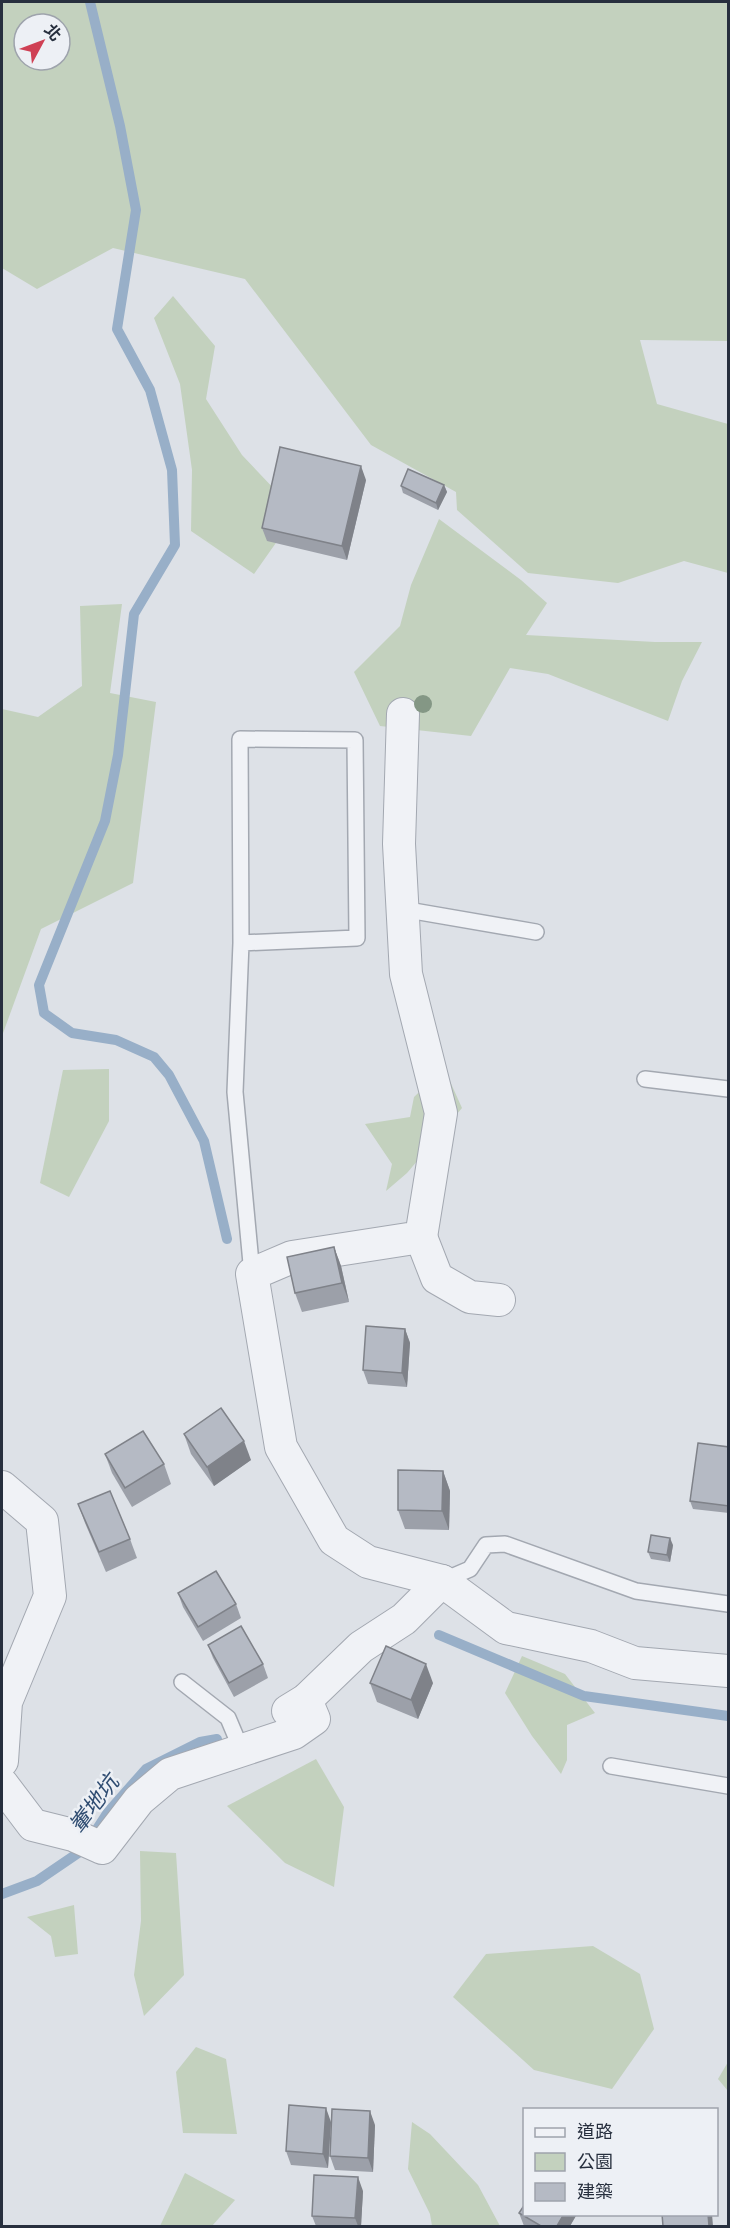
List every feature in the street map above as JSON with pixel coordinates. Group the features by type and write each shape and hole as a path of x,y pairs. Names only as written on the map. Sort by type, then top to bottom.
{"street":[{"path":"403,714 399,844 406,974 441,1113 421,1237 436,1278 470,1297 498,1300"},
{"path":"421,1237 292,1257 252,1274 281,1447 334,1540 368,1562 442,1581 506,1628 591,1646 635,1663 729,1671"},
{"path":"2,1487 42,1521 50,1596 6,1702 2,1761"},
{"path":"236,1737 265,1726 306,1700 361,1647 404,1619 442,1581"},
{"path":"6,1796 33,1825 102,1848 139,1800 170,1774 294,1732 314,1719 306,1700"}],"lane":[{"path":"241,943 357,938 355,740 240,740 241,943 236,1092 252,1274"},
{"path":"402,909 536,933"},
{"path":"645,1079 729,1089"},
{"path":"442,1581 470,1569 486,1545 505,1544 636,1591 729,1604"},
{"path":"182,1682 228,1718 236,1737"},
{"path":"611,1766 729,1786"}],"green space":[{"path":"2,2 728,2 728,341 640,340 657,404 728,424 728,573 684,561 618,583 528,573 457,510 456,492 371,445 245,279 113,248 37,289 2,268"},
{"path":"173,296 215,346 206,399 242,455 297,513 254,574 191,531 192,470 180,384 154,318"},
{"path":"439,519 521,580 547,603 526,635 655,642 702,642 682,681 668,721 548,674 510,668 471,736 380,726 354,672 400,626 411,585"},
{"path":"122,604 110,693 156,702 133,883 41,929 2,1036 2,709 38,717 82,686 80,606"},
{"path":"444,1068 462,1108 407,1173 386,1191 392,1164 365,1124 410,1117 414,1097"},
{"path":"109,1069 109,1121 69,1197 40,1183 63,1070"},
{"path":"522,1656 565,1674 595,1713 567,1725 567,1760 561,1774 532,1736 505,1693"},
{"path":"316,1759 344,1807 334,1887 285,1863 227,1806"},
{"path":"140,1851 176,1853 184,1975 144,2016 134,1975 141,1921"},
{"path":"74,1905 78,1954 55,1957 51,1936 27,1917"},
{"path":"593,1946 640,1974 654,2029 612,2089 534,2070 453,1997 486,1954"},
{"path":"196,2047 226,2059 237,2134 183,2133 176,2072"},
{"path":"728,2062 728,2091 718,2079"},
{"path":"412,2122 430,2134 478,2185 500,2226 432,2226 430,2214 408,2169"},
{"path":"185,2173 235,2200 212,2226 160,2226"}],"building":[{"path":"280,447 361,466 342,546 262,528"},
{"path":"408,469 444,485 436,503 401,486"},
{"path":"334,1247 342,1283 295,1293 287,1257"},
{"path":"366,1326 405,1329 402,1373 363,1370"},
{"path":"221,1408 244,1441 207,1467 184,1434"},
{"path":"143,1431 164,1464 125,1488 105,1454"},
{"path":"698,1443 729,1447 729,1506 690,1501"},
{"path":"398,1470 443,1471 442,1511 398,1510"},
{"path":"110,1491 130,1539 99,1552 78,1504"},
{"path":"651,1535 670,1538 667,1555 648,1552"},
{"path":"216,1571 236,1604 198,1627 178,1593"},
{"path":"241,1626 263,1664 229,1683 208,1645"},
{"path":"386,1646 426,1664 411,1700 370,1683"},
{"path":"289,2105 326,2108 323,2154 286,2151"},
{"path":"332,2109 370,2111 368,2158 330,2156"},
{"path":"314,2175 358,2177 355,2218 312,2216"},
{"path":"524,2216 563,2216 557,2226 541,2226"},
{"path":"662,2216 708,2216 709,2226 663,2226"}],"waterway":[{"path":"90,2 120,126 136,210 117,329 150,390 172,470 175,545 134,614 118,755 105,821 39,985 44,1013 72,1033 116,1040 154,1057 169,1075 204,1141 227,1239"},
{"path":"439,1635 584,1696 728,1716"},
{"name":"輋地坑","path":"2,1894 37,1881 84,1849 108,1812 146,1769 200,1742 217,1739"}]}
